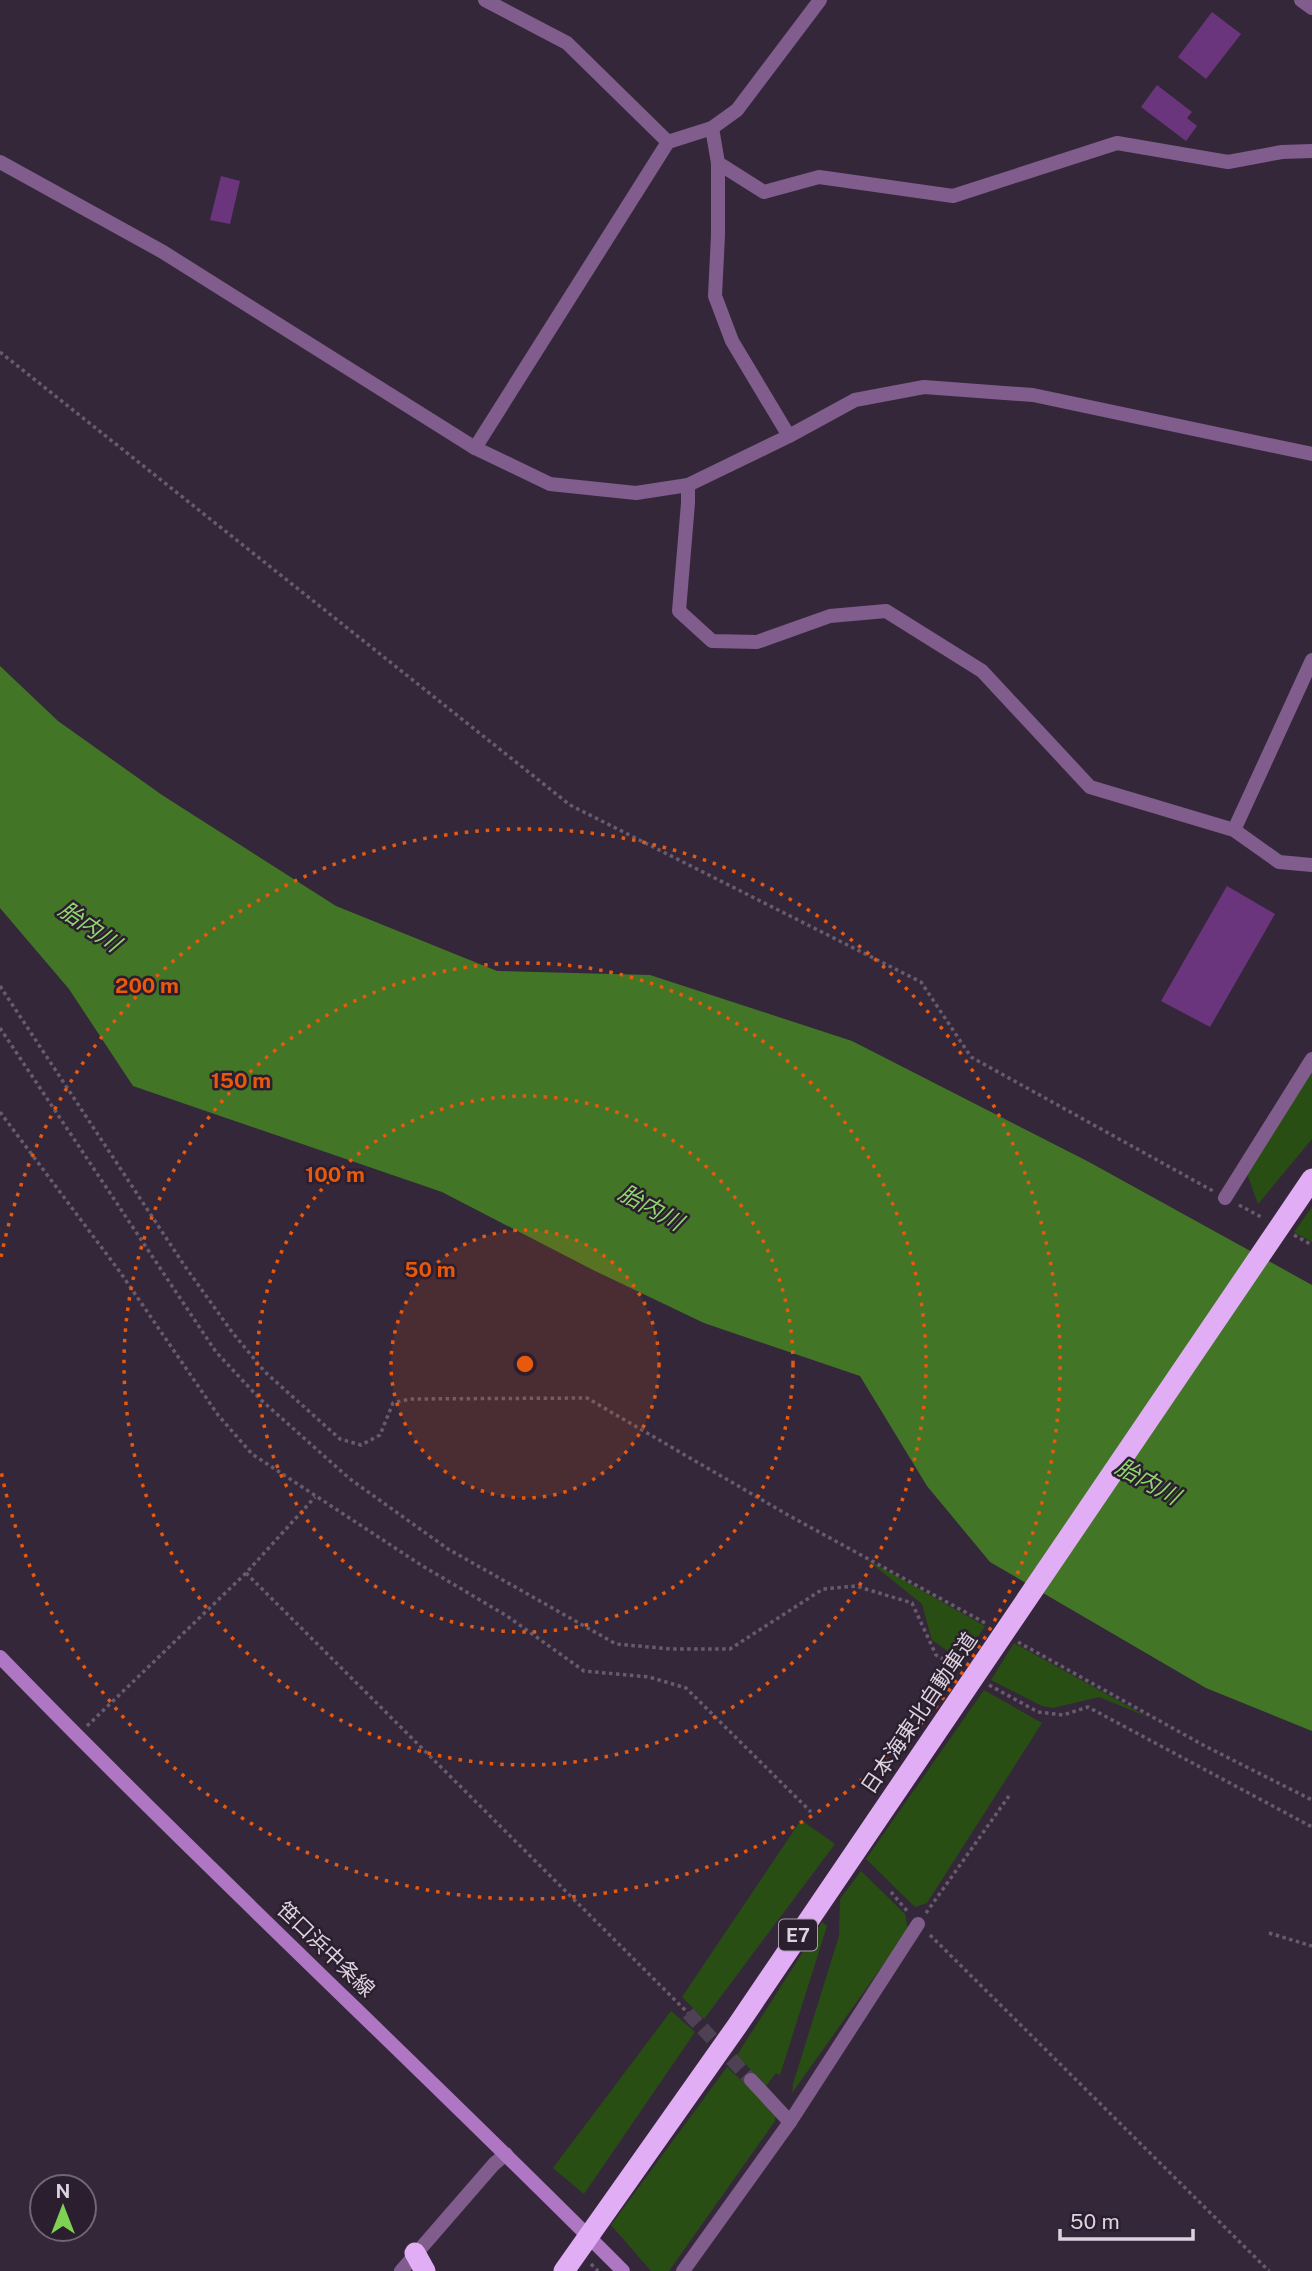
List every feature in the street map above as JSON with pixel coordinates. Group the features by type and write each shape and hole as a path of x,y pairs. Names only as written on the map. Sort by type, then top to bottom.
{"highway":[{"name":"日本海東北自動車道","path":"564,2271 737,2026 1311,1181"}],"main road":[{"name":"笹口浜中条線","path":"0,1657 76,1736 623,2271"}],"street":[{"path":"485,0 567,43 668,142"},
{"path":"475,448 668,142 712,128 737,110 820,0"},
{"path":"1301,0 1312,8"},
{"path":"712,128 718,163 719,235 715,296 732,341 789,436"},
{"path":"718,163 764,192 819,177 953,196 1117,143 1228,162 1282,152 1312,151"},
{"path":"0,162 163,252 475,448 550,484 636,493 688,485 789,436 855,400 924,387 1033,395 1312,454"},
{"path":"688,485 679,611 712,641 757,642 830,616 886,611 982,671 1090,787 1234,830 1279,862 1312,865"},
{"path":"1234,830 1312,660"},
{"path":"1225,1198 1312,1059"},
{"path":"683,2271 790,2122 918,1924"},
{"path":"751,2080 790,2122"},
{"path":"401,2271 420,2262 494,2164 506,2154"}],"path":[{"path":"0,352 570,805 921,982 971,1057 1269,1222"},
{"path":"0,986 184,1265 232,1332 265,1372 340,1439 361,1444 380,1435 393,1403 410,1399 587,1398 788,1515 987,1624"},
{"path":"0,1028 216,1352 260,1399 350,1479 448,1549 616,1644 671,1650 730,1649 823,1589 856,1586 912,1603 936,1655 959,1668"},
{"path":"0,1112 120,1272 218,1415 252,1454 421,1565 507,1616 584,1671 649,1677 686,1688 811,1812"},
{"path":"1290,1233 1312,1245"},
{"path":"76,1736 246,1573 315,1497"},
{"path":"246,1573 688,2013"},
{"path":"1010,1638 1192,1739 1312,1800"},
{"path":"981,1680 1038,1712 1063,1715 1088,1707 1312,1827"},
{"path":"918,1924 1009,1796"},
{"path":"891,1892 918,1924 1269,2271"},
{"path":"1269,1933 1312,1947"}],"shaded area":[{"path":"1312,1071 1312,1139 1258,1204 1246,1171"},
{"path":"1312,1207 1312,1242 1294,1232"},
{"path":"866,1559 985,1626 962,1661 932,1640 922,1604"},
{"path":"1014,1643 1148,1717 1099,1697 1053,1708 1042,1706 991,1680"},
{"path":"984,1690 1042,1723 927,1903 915,1907 866,1859"},
{"path":"801,1820 835,1844 704,2019 682,1997"},
{"path":"861,1871 905,1914 908,1930 792,2093 839,1936 840,1899"},
{"path":"822,1922 827,1926 780,2075 776,2073 766,2086 737,2055"},
{"path":"671,2011 695,2032 584,2194 553,2168"},
{"path":"727,2067 776,2113 775,2121 669,2271 651,2271 611,2225"}],"water":[{"name":"胎内川","path":"0,666 58,721 162,795 336,906 497,971 650,975 852,1041 1089,1162 1312,1285 1312,1731 1206,1688 990,1562 927,1486 860,1376 704,1323 593,1270 442,1192 133,1086 69,989 0,908"}],"building":[{"path":"1212,12 1241,34 1206,79 1178,57"},
{"path":"1157,85 1192,112 1187,118 1197,126 1186,141 1141,107"},
{"path":"221,176 240,181 230,224 210,220"},
{"path":"1227,886 1275,914 1210,1027 1161,1001"}],"tunnel":[{"path":"688,2013 751,2080"}]}
